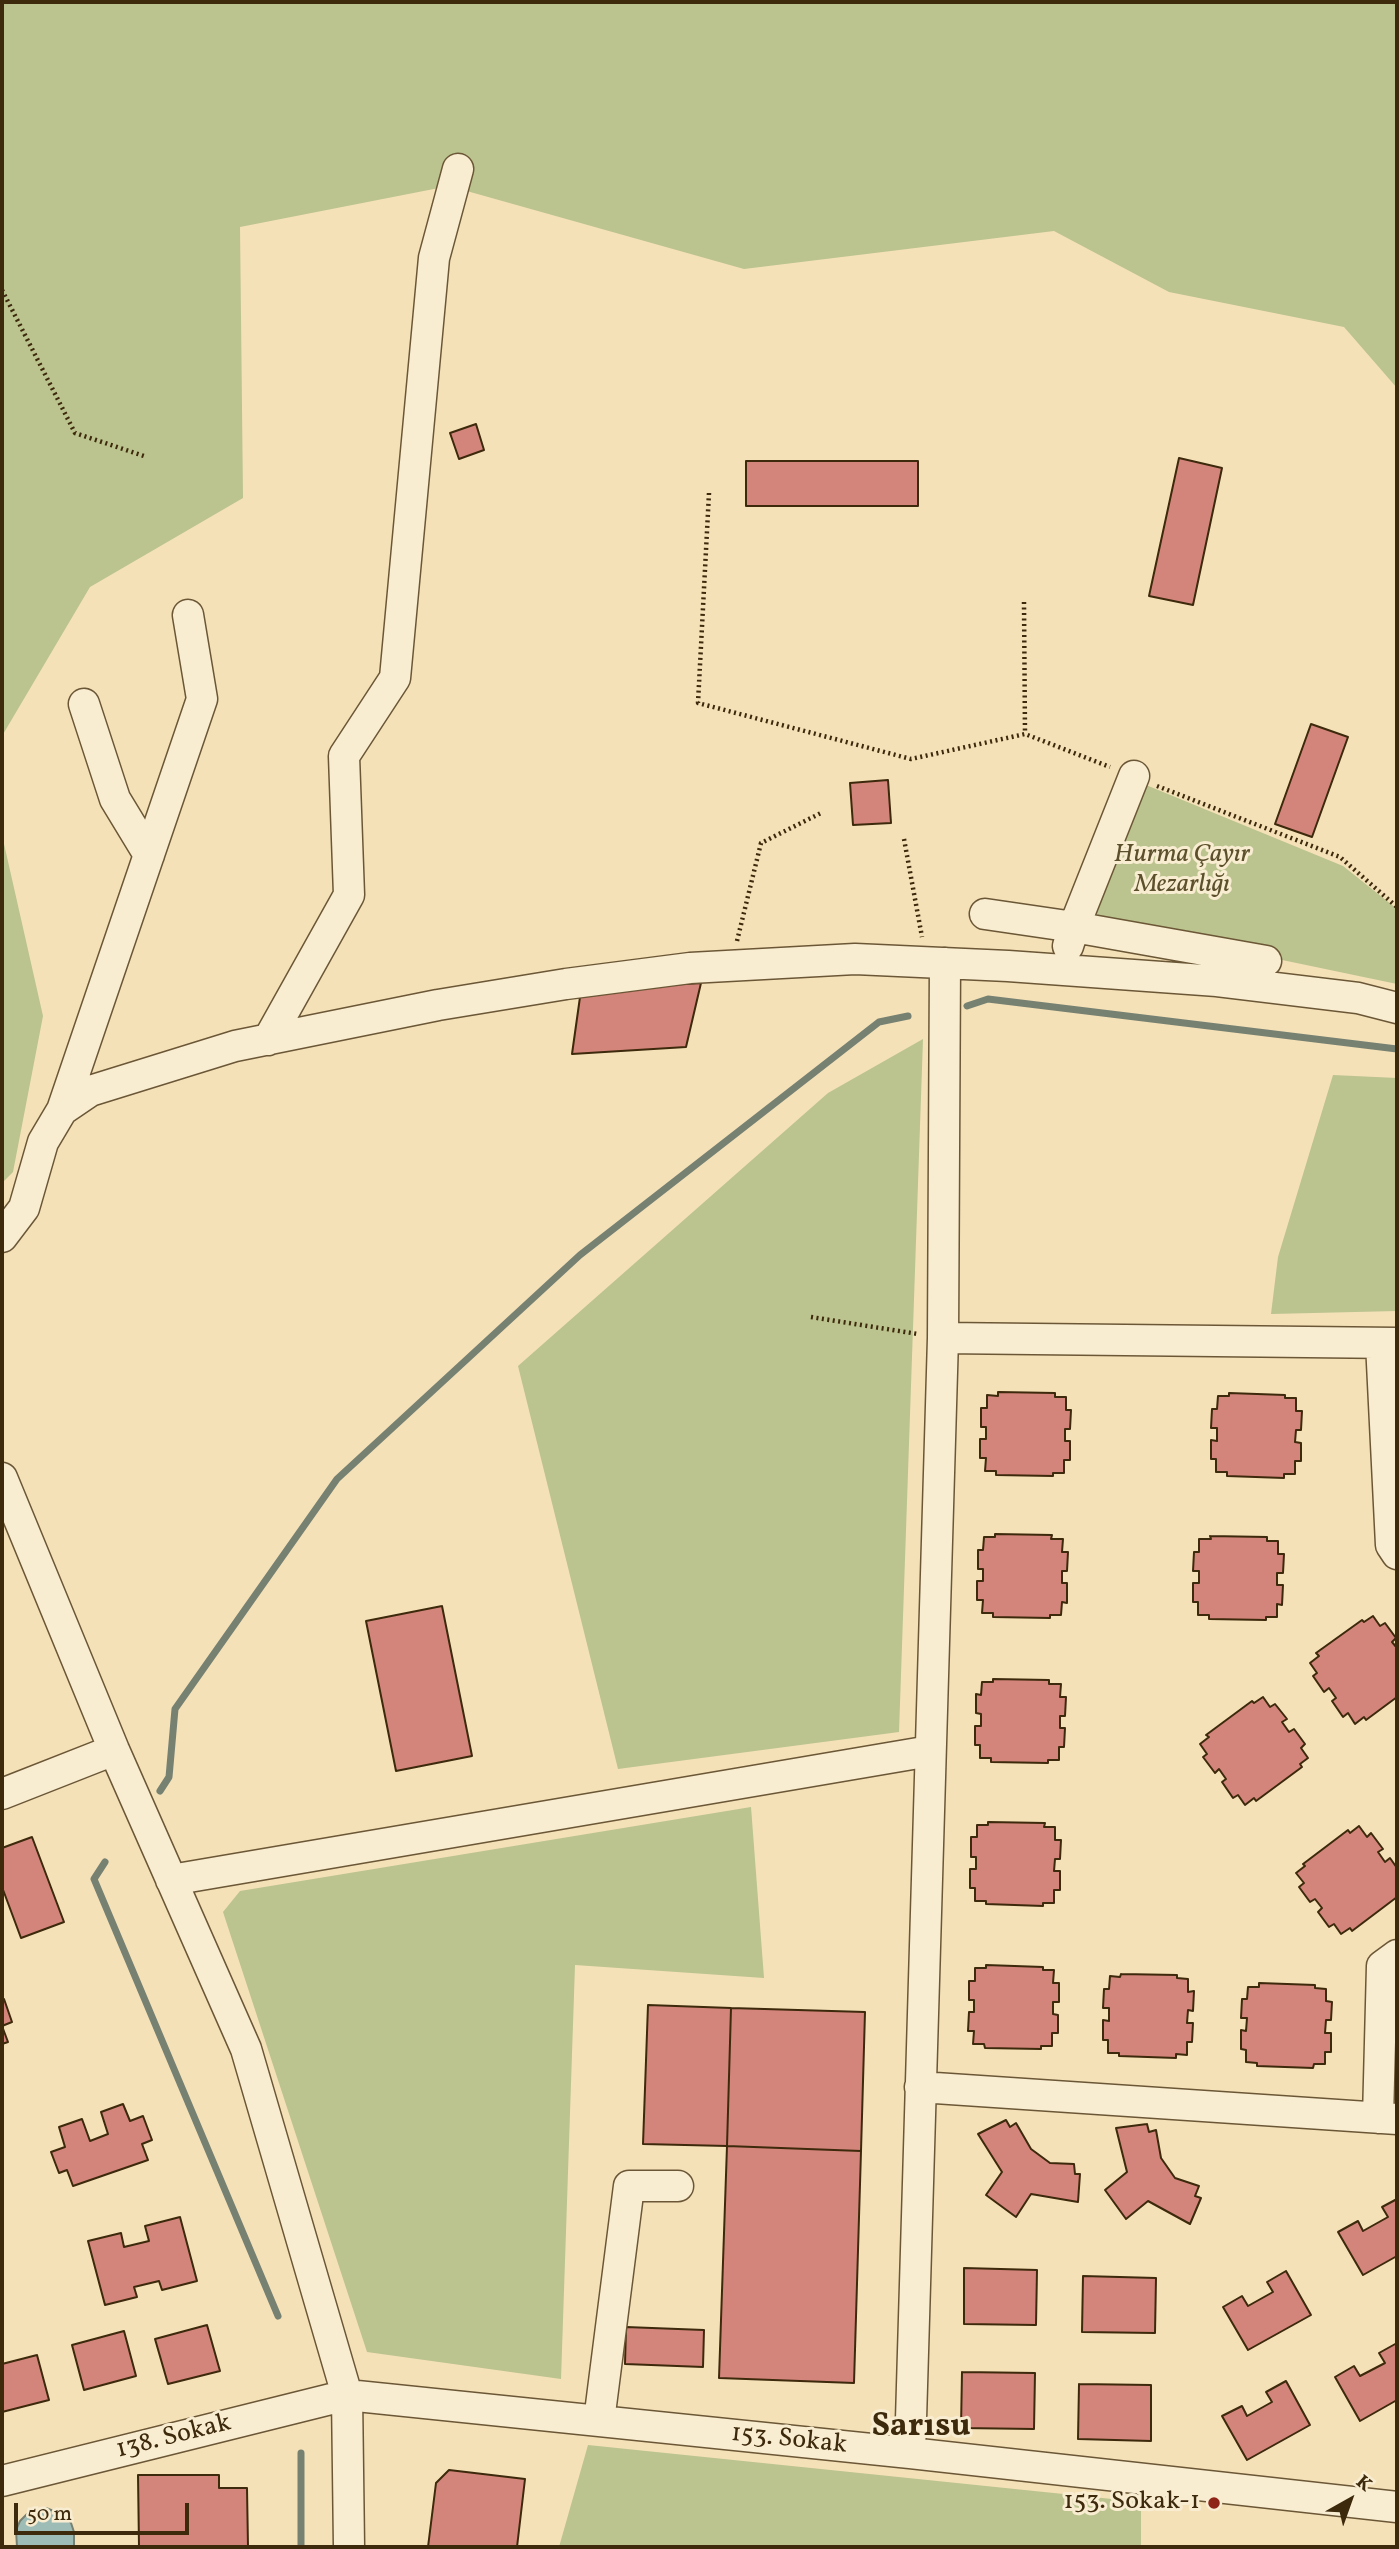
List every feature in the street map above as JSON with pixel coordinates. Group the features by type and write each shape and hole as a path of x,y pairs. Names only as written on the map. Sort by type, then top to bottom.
{"street":[{"path":"268,1040 349,895 344,756 395,678 434,258 458,169"},
{"path":"2,1237 24,1208 43,1142 62,1110 202,699 188,615"},
{"path":"84,704 115,799 149,855"},
{"path":"1061,970 1074,927 1134,776"},
{"path":"985,914 1266,961"},
{"path":"62,1110 90,1091 222,1050 438,1005 566,984 690,968 855,959 1061,970 1217,981 1358,998 1397,1008"},
{"path":"910,2453 943,1338 936,963"},
{"path":"943,1338 1389,1343 1391,1545 1397,1554"},
{"path":"2,1478 114,1750 246,2049 347,2395 349,2547"},
{"path":"2,1794 114,1750"},
{"path":"171,1880 930,1751"},
{"path":"919,2087 1388,2119 1382,1966 1397,1955"},
{"path":"599,2421 629,2186 678,2186"},
{"name":"153. Sokak","path":"347,2395 1397,2507"},
{"name":"138. Sokak","path":"2,2481 347,2395"}],"path":[{"path":"2,290 75,433 144,456"},
{"path":"709,494 698,704 911,759 1025,733 1340,857 1397,907"},
{"path":"1024,602 1025,733"},
{"path":"731,965 761,843 823,812"},
{"path":"904,839 936,963"},
{"path":"811,1317 943,1338"}],"green space":[{"path":"2,2 1397,2 1397,388 1344,327 1169,292 1054,231 744,269 449,186 240,227 243,498 90,587 2,736"},
{"name":"Hurma Çayır Mezarlığı","path":"1146,785 1343,866 1397,909 1397,984 1086,919"},
{"path":"2,835 43,1016 13,1172 2,1183"},
{"path":"923,1039 899,1732 618,1769 518,1366 828,1093"},
{"path":"1333,1075 1397,1078 1397,1311 1271,1314 1278,1257"},
{"path":"751,1807 764,1978 575,1965 561,2379 367,2352 223,1912 240,1891"},
{"path":"588,2445 1141,2502 1141,2547 559,2547"}],"water":[{"path":"46,2508 64,2515 71,2523 74,2547 17,2547 16,2530 20,2521 27,2514"}],"building":[{"path":"476,424 484,450 459,459 450,433"},
{"path":"1179,458 1222,468 1193,605 1149,596"},
{"path":"746,461 918,461 918,506 746,506"},
{"path":"1311,724 1348,737 1312,837 1275,824"},
{"path":"888,780 891,823 853,825 850,783"},
{"path":"701,983 686,1047 572,1054 581,990"},
{"path":"998,1392 1055,1393 1055,1397 1066,1397 1066,1410 1071,1410 1070,1429 1065,1429 1065,1441 1070,1441 1070,1460 1064,1460 1064,1473 1053,1473 1053,1476 996,1475 996,1471 985,1471 986,1458 980,1458 980,1439 986,1439 986,1427 981,1427 981,1408 987,1408 987,1395 998,1396"},
{"path":"1229,1393 1285,1395 1285,1398 1296,1398 1296,1411 1302,1411 1301,1430 1296,1430 1295,1442 1301,1443 1301,1461 1295,1461 1295,1474 1284,1474 1284,1478 1227,1476 1227,1472 1216,1472 1216,1459 1211,1459 1211,1440 1217,1441 1217,1428 1211,1428 1212,1409 1217,1409 1218,1396 1229,1396"},
{"path":"995,1534 1052,1535 1051,1539 1063,1539 1062,1552 1068,1552 1067,1571 1062,1571 1062,1583 1067,1583 1067,1603 1062,1602 1061,1615 1050,1615 1050,1618 993,1617 993,1613 982,1613 983,1600 977,1600 977,1581 983,1581 983,1569 978,1569 978,1550 983,1550 984,1537 995,1537"},
{"path":"1210,1536 1267,1537 1267,1541 1278,1541 1278,1554 1284,1554 1283,1573 1277,1573 1277,1585 1283,1585 1282,1605 1277,1604 1277,1617 1266,1617 1266,1620 1209,1619 1209,1615 1198,1615 1198,1602 1193,1602 1193,1583 1199,1583 1199,1571 1193,1571 1194,1552 1199,1552 1199,1539 1211,1539"},
{"path":"442,1606 472,1756 396,1771 366,1621"},
{"path":"1373,1616 1380,1626 1385,1623 1396,1638 1392,1642 1397,1648 1397,1697 1366,1720 1364,1717 1355,1724 1348,1713 1343,1717 1332,1701 1336,1698 1329,1688 1324,1692 1313,1676 1317,1673 1310,1663 1319,1656 1316,1653 1362,1620 1364,1622"},
{"path":"993,1679 1049,1680 1049,1684 1061,1684 1060,1697 1066,1697 1065,1716 1060,1716 1060,1728 1065,1728 1064,1747 1059,1747 1059,1760 1048,1760 1048,1763 991,1762 991,1758 980,1758 980,1745 975,1745 975,1726 981,1726 981,1714 976,1713 976,1694 981,1695 982,1682 993,1682"},
{"path":"1263,1697 1270,1707 1275,1704 1287,1719 1282,1722 1289,1732 1294,1729 1305,1744 1301,1748 1308,1758 1300,1764 1302,1767 1256,1801 1254,1798 1245,1805 1238,1795 1233,1798 1222,1782 1226,1779 1219,1769 1215,1773 1203,1757 1207,1754 1200,1744 1209,1737 1206,1735 1252,1701 1254,1703"},
{"path":"988,1822 1045,1823 1044,1827 1055,1827 1055,1840 1061,1840 1060,1859 1055,1859 1054,1871 1060,1871 1060,1890 1054,1890 1054,1903 1043,1903 1043,1906 986,1904 986,1901 975,1901 975,1888 970,1888 970,1869 976,1869 976,1857 971,1857 971,1837 977,1837 977,1825 988,1825"},
{"path":"1359,1826 1367,1837 1371,1833 1383,1849 1378,1852 1385,1862 1390,1858 1397,1868 1397,1897 1352,1931 1350,1928 1341,1934 1334,1924 1329,1927 1318,1912 1322,1908 1315,1899 1310,1902 1299,1887 1304,1883 1296,1873 1305,1866 1303,1864 1348,1830 1350,1833"},
{"path":"32,1837 64,1922 21,1938 2,1887 2,1848"},
{"path":"986,1965 1043,1967 1043,1970 1054,1970 1053,1983 1059,1983 1059,2002 1053,2002 1053,2014 1058,2015 1058,2033 1052,2033 1052,2046 1041,2046 1041,2049 985,2048 984,2044 973,2044 974,2031 968,2031 969,2012 974,2012 974,2000 969,2000 969,1981 975,1981 975,1968 986,1968"},
{"path":"1121,1974 1177,1975 1177,1978 1188,1979 1188,1992 1194,1991 1193,2011 1188,2010 1187,2023 1193,2023 1192,2042 1187,2042 1187,2055 1176,2054 1176,2058 1119,2056 1119,2053 1108,2053 1108,2040 1103,2040 1103,2020 1109,2021 1109,2008 1103,2008 1104,1989 1109,1989 1110,1976 1120,1977"},
{"path":"1259,1983 1315,1985 1315,1988 1326,1989 1326,2001 1332,2002 1331,2020 1326,2020 1325,2033 1331,2033 1331,2052 1325,2052 1325,2064 1314,2064 1313,2068 1257,2066 1257,2063 1246,2062 1246,2050 1241,2049 1241,2030 1246,2031 1247,2018 1241,2018 1242,1999 1247,1999 1248,1987 1259,1987"},
{"path":"2,1999 12,2022 2,2026"},
{"path":"648,2005 731,2008 727,2146 643,2144"},
{"path":"731,2008 865,2012 861,2151 727,2146"},
{"path":"2,2026 8,2042 2,2044"},
{"path":"123,2104 130,2121 143,2116 152,2140 142,2144 148,2160 73,2186 67,2170 59,2173 51,2152 65,2147 59,2127 82,2119 90,2141 108,2134 101,2112"},
{"path":"1006,2120 1010,2127 1016,2123 1031,2149 1050,2163 1074,2164 1075,2174 1080,2174 1078,2202 1031,2194 1016,2217 986,2195 1002,2172 978,2134"},
{"path":"1147,2124 1149,2132 1156,2130 1161,2158 1175,2178 1199,2186 1195,2196 1201,2198 1190,2224 1148,2201 1126,2219 1105,2190 1127,2172 1116,2128"},
{"path":"727,2146 861,2151 854,2383 719,2378"},
{"path":"1397,2199 1397,2256 1363,2275 1338,2232 1358,2221 1363,2231 1388,2217 1382,2207"},
{"path":"180,2217 197,2281 162,2290 159,2281 134,2287 137,2297 105,2305 88,2241 121,2233 124,2247 149,2241 145,2226"},
{"path":"964,2268 1037,2270 1036,2325 964,2324"},
{"path":"1286,2271 1311,2315 1248,2350 1223,2307 1242,2296 1248,2306 1273,2292 1267,2282"},
{"path":"1083,2276 1156,2278 1155,2333 1082,2332"},
{"path":"207,2325 220,2371 168,2384 155,2339"},
{"path":"626,2327 704,2330 703,2367 625,2364"},
{"path":"124,2331 136,2376 84,2390 72,2345"},
{"path":"1397,2343 1397,2400 1360,2421 1335,2377 1354,2366 1360,2376 1385,2363 1379,2353"},
{"path":"37,2355 49,2400 2,2412 2,2364"},
{"path":"962,2372 1035,2373 1034,2429 961,2428"},
{"path":"1286,2381 1310,2425 1247,2460 1222,2416 1242,2406 1247,2416 1272,2402 1266,2392"},
{"path":"1079,2384 1151,2385 1151,2441 1078,2439"},
{"path":"449,2470 525,2479 517,2547 428,2547 436,2483"},
{"path":"138,2475 219,2475 219,2488 247,2488 248,2547 139,2547"}],"waterway":[{"path":"967,1006 988,999 1397,1049"},
{"path":"160,1791 169,1777 175,1709 337,1479 580,1255 879,1022 908,1016"},
{"path":"105,1862 94,1879 278,2316"},
{"path":"301,2453 301,2547"}],"place":[{"name":"153. Sokak-1","path":"1214,2503"}],"district":[{"name":"Sarısu","path":"921,2429"}]}
